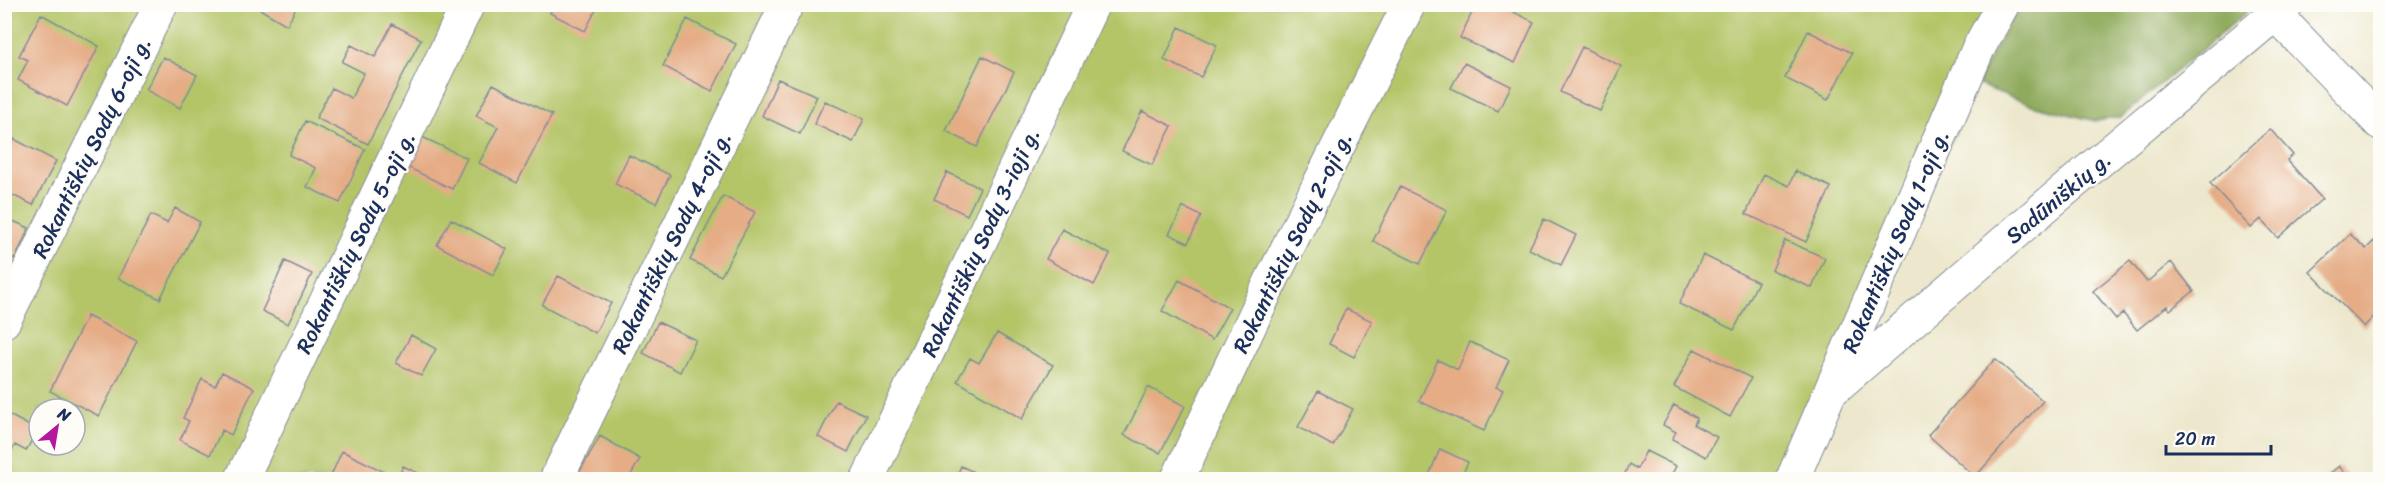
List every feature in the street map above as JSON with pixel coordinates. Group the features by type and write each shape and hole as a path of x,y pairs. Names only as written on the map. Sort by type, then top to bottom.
{"street":[{"name":"Rokantiškių Sodų 6-oji g.","path":"4,321 161,4"},
{"name":"Rokantiškių Sodų 5-oji g.","path":"241,480 468,4"},
{"name":"Rokantiškių Sodų 4-oji g.","path":"556,480 787,4"},
{"name":"Rokantiškių Sodų 3-ioji g.","path":"867,480 1093,4"},
{"name":"Rokantiškių Sodų 2-oji g.","path":"1177,480 1270,283 1409,4"},
{"name":"Rokantiškių Sodų 1-oji g.","path":"1797,478 1830,392 1978,49 2003,4"},
{"name":"Sadūniškių g.","path":"1830,392 2047,205 2282,8"},
{"path":"2282,8 2380,123"}],"green space":[{"path":"4,5 2019,5 1977,84 1801,480 5,479"},
{"path":"2019,5 2255,5 2121,117 2096,121 2032,105 1977,84"}],"building":[{"path":"251,4 298,4 287,25"},
{"path":"555,4 599,4 585,31 550,13"},
{"path":"1476,4 1497,4 1534,22 1515,63 1460,38"},
{"path":"41,14 99,46 67,106 18,80 28,60 19,56"},
{"path":"687,19 736,44 712,91 663,66"},
{"path":"392,24 421,39 368,144 316,118 332,88 351,98 364,73 342,62 351,45 375,57"},
{"path":"1179,27 1217,45 1201,77 1164,60"},
{"path":"1808,31 1852,53 1828,100 1785,78"},
{"path":"1582,47 1621,66 1600,111 1560,92"},
{"path":"982,56 1014,72 977,147 946,131"},
{"path":"163,57 197,75 180,108 146,90"},
{"path":"1464,63 1511,86 1498,111 1451,88"},
{"path":"778,79 817,96 800,134 762,116"},
{"path":"493,84 552,115 517,183 479,163 498,127 476,116"},
{"path":"825,101 864,119 853,142 814,124"},
{"path":"1142,111 1172,126 1152,165 1122,151"},
{"path":"305,121 365,149 340,203 307,187 316,168 289,155"},
{"path":"2270,129 2293,155 2287,160 2322,199 2278,238 2261,219 2251,228 2210,183"},
{"path":"420,136 467,158 452,189 405,166"},
{"path":"14,139 56,161 33,205 4,191 4,157"},
{"path":"629,155 670,175 656,203 615,184"},
{"path":"1795,171 1831,187 1806,242 1746,214 1764,174 1789,186"},
{"path":"947,172 980,188 967,215 934,199"},
{"path":"1400,187 1447,210 1420,264 1373,241"},
{"path":"723,196 755,212 721,276 690,260"},
{"path":"1183,207 1201,216 1188,243 1169,234"},
{"path":"175,208 200,222 160,299 118,278 151,215 167,223"},
{"path":"4,217 29,228 15,259 4,254"},
{"path":"451,219 507,249 493,275 437,245"},
{"path":"1544,219 1576,235 1561,265 1529,249"},
{"path":"1062,229 1110,254 1094,285 1046,259"},
{"path":"2350,234 2366,249 2374,241 2380,247 2380,319 2376,314 2364,327 2310,272"},
{"path":"1785,240 1825,258 1812,288 1772,270"},
{"path":"1703,255 1758,282 1734,330 1679,304"},
{"path":"285,261 312,274 288,324 262,311"},
{"path":"2130,261 2147,282 2171,262 2194,291 2170,310 2167,306 2137,330 2123,313 2116,319 2093,291"},
{"path":"558,276 611,303 595,333 542,305"},
{"path":"1179,280 1230,308 1212,340 1162,311"},
{"path":"1346,309 1372,321 1354,357 1329,344"},
{"path":"87,316 137,341 99,416 87,410 87,397 62,397 50,391"},
{"path":"658,322 696,340 680,372 643,353"},
{"path":"997,333 1053,365 1022,419 957,381 970,358 979,363"},
{"path":"411,335 436,349 421,376 396,363"},
{"path":"1470,342 1509,360 1496,387 1503,390 1484,431 1419,401 1438,360 1458,370"},
{"path":"1694,349 1751,378 1730,417 1674,387"},
{"path":"1995,359 2043,401 1975,477 1928,435"},
{"path":"222,372 254,388 231,435 222,430 210,455 180,440 189,421 183,418 202,379 215,386"},
{"path":"1148,387 1185,406 1160,453 1124,435"},
{"path":"1318,391 1353,409 1333,446 1298,427"},
{"path":"836,401 866,415 848,452 818,437"},
{"path":"1674,405 1697,418 1694,425 1717,437 1706,457 1672,439 1676,432 1663,425"},
{"path":"4,412 27,425 27,449 26,451 15,445 4,465"},
{"path":"600,436 640,459 628,480 590,480 579,473"},
{"path":"1440,449 1468,462 1460,480 1437,480 1429,475"},
{"path":"342,451 393,476 391,480 329,480"},
{"path":"1646,451 1676,466 1669,480 1622,480 1629,464 1637,469"},
{"path":"403,466 433,480 397,480"},
{"path":"961,466 990,480 955,480"},
{"path":"2339,466 2350,480 2322,480"}]}
